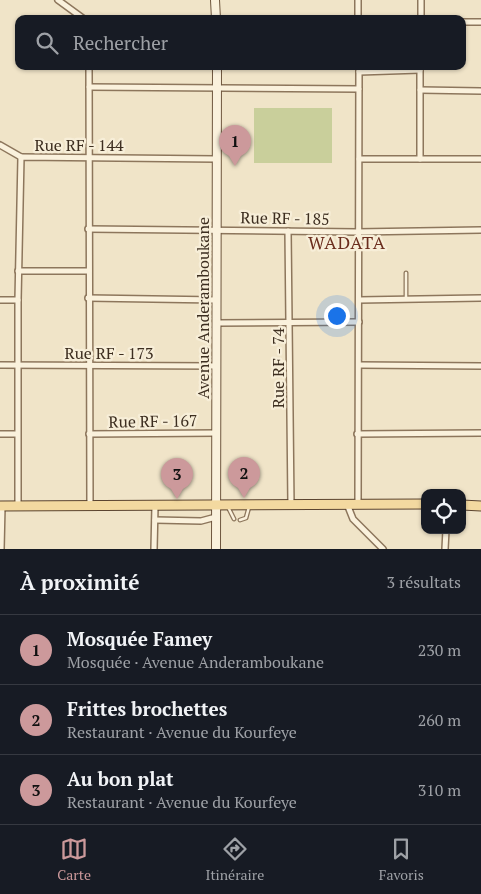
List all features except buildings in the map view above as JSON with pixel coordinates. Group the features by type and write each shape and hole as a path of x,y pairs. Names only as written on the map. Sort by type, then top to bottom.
{"main road":[{"path":"1,506 421,504"},
{"path":"466,505 481,506"}],"street":[{"path":"58,0 79,15"},
{"path":"215,0 216,15"},
{"path":"358,0 358,15"},
{"path":"421,0 421,15"},
{"path":"466,22 481,22"},
{"path":"89,70 88,298 90,506"},
{"name":"Avenue Anderamboukane","path":"216,549 217,70"},
{"path":"358,504 359,300 357,232 359,70"},
{"path":"420,70 420,159"},
{"path":"89,87 359,89"},
{"path":"420,90 481,91"},
{"path":"0,145 21,157"},
{"name":"Rue RF - 144","path":"18,506 18,270 21,157 216,159"},
{"path":"359,159 481,158"},
{"name":"Rue RF - 185","path":"88,229 357,232 481,230"},
{"name":"Rue RF - 74","path":"288,230 291,506"},
{"path":"18,270 89,270"},
{"path":"88,298 217,300"},
{"path":"359,300 481,298"},
{"path":"0,300 18,300"},
{"path":"217,323 358,322"},
{"name":"Rue RF - 173","path":"0,365 217,366"},
{"path":"358,365 481,366"},
{"name":"Rue RF - 167","path":"89,434 217,433"},
{"path":"358,434 481,433"},
{"path":"0,434 17,434"},
{"path":"347,504 353,519 383,549"},
{"path":"1,506 2,549"},
{"path":"154,549 155,506"},
{"path":"155,520 201,521 216,517"},
{"path":"445,549 446,534"}],"lane":[{"path":"406,274 406,299"},
{"path":"228,506 229,513 234,519"},
{"path":"240,520 246,518 250,506"}],"green space":[{"path":"254,108 332,108 332,163 254,163"}],"place":[{"name":"Mosquée Famey","path":"235,166"},
{"name":"Frittes brochettes","path":"244,498"},
{"name":"Au bon plat","path":"177,499"}],"district":[{"name":"WADATA","path":"347,243"}]}
